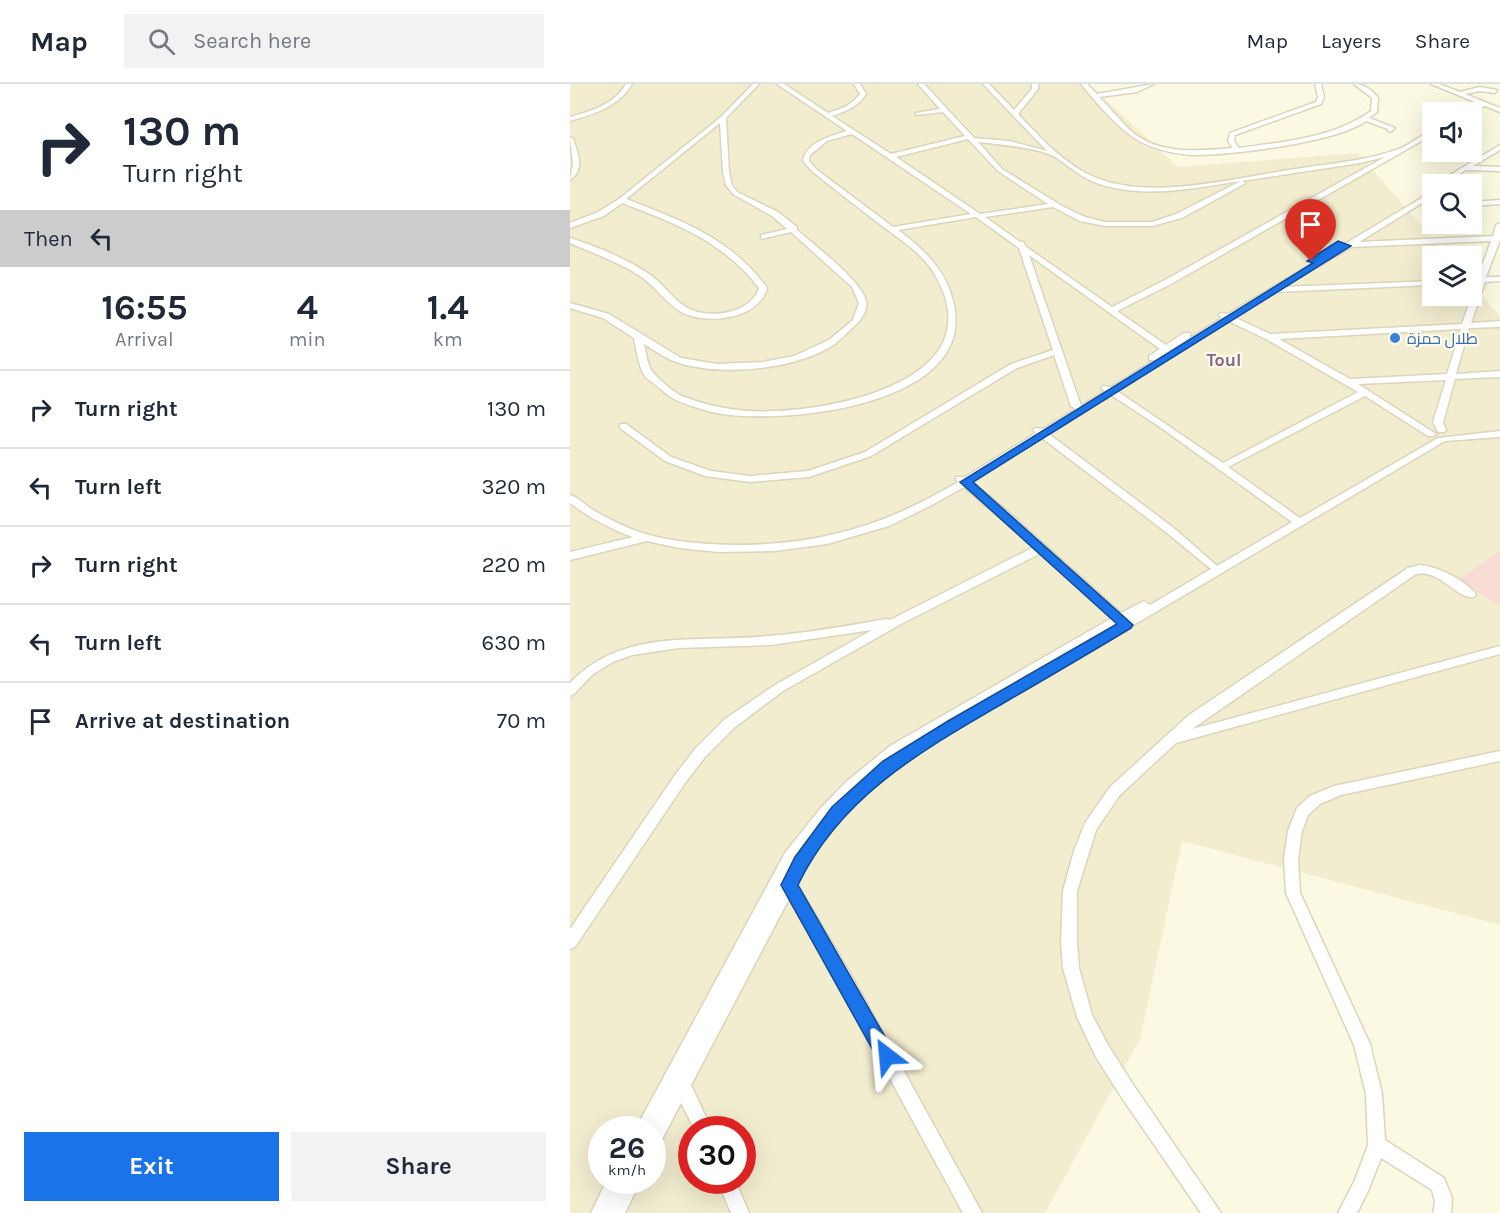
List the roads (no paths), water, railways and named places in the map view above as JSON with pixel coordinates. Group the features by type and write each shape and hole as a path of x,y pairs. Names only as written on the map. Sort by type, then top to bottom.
{"street":[{"path":"570,119 615,100 629,84"},
{"path":"570,226 601,214 621,200 723,118 756,84"},
{"path":"780,84 892,156 1021,244 1146,334 1173,348"},
{"path":"828,115 858,102 863,94 857,84"},
{"path":"921,84 1000,170 1054,205 1094,222 1125,226 1146,225 1179,216 1248,179"},
{"path":"986,84 1058,156 1088,177 1112,185 1138,189 1175,189 1360,161 1396,152"},
{"path":"1015,113 1035,89 1035,84"},
{"path":"1084,84 1131,134 1151,145 1193,153 1237,150 1315,138 1341,130 1365,119 1376,108 1376,101 1371,93 1357,84"},
{"path":"1094,96 1137,90 1151,84"},
{"path":"1237,150 1231,141 1232,134 1319,103 1322,97 1318,84"},
{"path":"1434,84 1500,110"},
{"path":"1459,94 1480,89 1494,91"},
{"path":"918,114 944,110"},
{"path":"570,305 606,316 638,338 678,360 703,366 731,367 763,365 797,358 841,336 861,312 863,303 860,292 838,268 775,214 735,193 729,185 726,172 723,118"},
{"path":"1365,119 1392,129 1390,130"},
{"path":"638,338 646,369 658,384 677,396 714,409 758,415 792,415 845,406 892,390 912,379 934,361 946,349 952,327 948,298 936,270 925,256 815,171 806,161 807,154 819,143 854,131"},
{"path":"892,156 969,138 1009,143 1058,156"},
{"path":"1112,310 1168,282 1422,138"},
{"path":"570,139 578,164 570,178"},
{"path":"1461,174 1500,147"},
{"path":"1458,174 1500,152"},
{"path":"1468,169 1500,169"},
{"path":"1413,203 1422,196"},
{"path":"570,498 595,517 624,531 685,546 766,549 796,546 848,535 899,518 1112,389 1225,316 1422,199"},
{"path":"570,240 648,277 681,308 691,313 706,316 728,314 752,305 760,297 763,288 760,283 715,241 674,221 621,200"},
{"path":"1482,203 1500,202"},
{"path":"1413,203 1422,204"},
{"path":"892,229 1054,205"},
{"path":"1500,225 1482,280 1500,279"},
{"path":"764,237 794,229"},
{"path":"1344,244 1497,238"},
{"path":"1021,244 1076,406"},
{"path":"1270,289 1422,283"},
{"path":"1440,435 1438,422 1473,306"},
{"path":"1225,316 1269,337 1440,435 1500,434"},
{"path":"1269,337 1500,324"},
{"path":"622,426 668,459 709,474 750,479 809,474 832,468 867,454 1014,366 1057,351"},
{"path":"1348,382 1500,374"},
{"path":"1041,432 1076,406 1112,389"},
{"path":"1112,389 1300,518"},
{"path":"1228,464 1366,392"},
{"path":"1041,432 1171,531 1212,566"},
{"path":"662,1116 675,1084 784,882 837,812 889,766 944,730 1123,622 1440,435"},
{"path":"1203,450 1228,464 1300,518"},
{"path":"962,480 1042,548 1123,622"},
{"path":"1123,622 1212,566 1300,518"},
{"path":"570,556 646,538"},
{"path":"570,942 680,779 700,753 730,723 812,667 1042,548"},
{"path":"1212,1213 1126,1089 1093,1035 1077,991 1069,942 1070,891 1090,828 1115,791 1194,718 1412,571 1420,569 1438,573 1470,594"},
{"path":"570,691 591,669 609,659 644,647 684,643 756,642 897,621"},
{"path":"1174,738 1500,650"},
{"path":"1347,1213 1362,1185 1377,1145 1374,1094 1362,1044 1293,893 1291,859 1295,831 1302,812 1315,800 1339,790 1500,756"},
{"path":"784,882 844,978 972,1213"},
{"path":"653,1116 675,1084"},
{"path":"675,1084 695,1116"},
{"path":"1377,1145 1438,1184 1442,1190 1444,1207 1442,1213"},
{"path":"600,1213 610,1194"},
{"path":"615,1213 625,1194"},
{"path":"732,1194 741,1213"}],"place":[{"name":"طلال حمزة","path":"1395,338"}],"district":[{"name":"Toul","path":"1224,360"}]}
